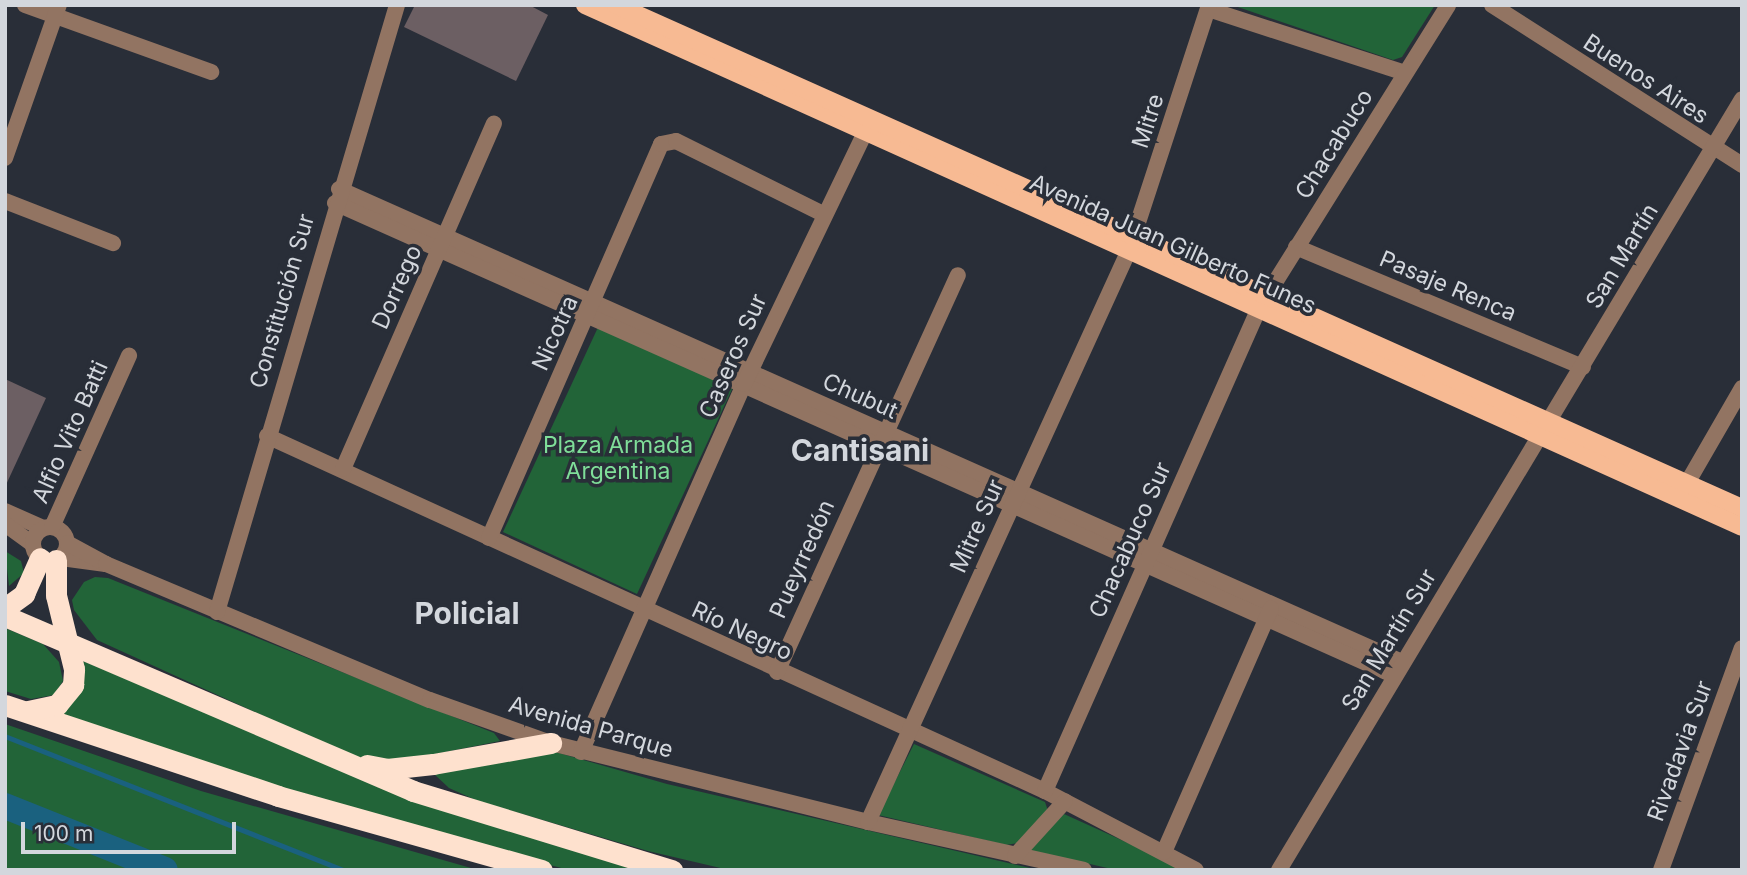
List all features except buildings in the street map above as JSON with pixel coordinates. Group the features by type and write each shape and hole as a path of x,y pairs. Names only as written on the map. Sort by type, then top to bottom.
{"highway":[{"path":"5,608 24,594 51,552"},
{"path":"12,708 46,711 67,697 74,669 57,595 51,552"},
{"path":"5,616 338,760 526,828 672,870"},
{"path":"12,708 278,796 542,870"},
{"path":"338,760 387,769 551,743"}],"main road":[{"name":"Avenida Juan Gilberto Funes","path":"584,5 954,174 1132,242"},
{"name":"Avenida Juan Gilberto Funes","path":"616,5 962,157 1132,242 1546,429 1683,490 1742,508"},
{"path":"954,174 962,157"},
{"name":"Avenida Juan Gilberto Funes","path":"1683,490 1742,527"}],"street":[{"path":"25,5 56,11 211,72"},
{"name":"Constitución Sur","path":"217,612 337,196 397,5"},
{"name":"Chacabuco","path":"1263,300 1448,5"},
{"name":"Buenos Aires","path":"1492,5 1712,149 1742,164"},
{"path":"1209,7 1405,73"},
{"name":"Mitre","path":"1132,242 1209,7"},
{"path":"5,158 56,11"},
{"name":"San Martín","path":"1546,429 1742,99"},
{"name":"Dorrego","path":"343,469 494,124"},
{"name":"Caseros Sur","path":"581,752 747,378 823,214 864,135"},
{"name":"Nicotra","path":"489,538 661,144 676,141 823,214"},
{"name":"Chubut","path":"337,196 1398,668"},
{"path":"5,201 113,243"},
{"name":"Mitre Sur","path":"868,822 912,732 1014,497 1132,242"},
{"name":"Pasaje Renca","path":"1296,247 1583,367"},
{"name":"Pueyrredón","path":"777,672 881,437 958,275"},
{"name":"Chacabuco Sur","path":"1045,791 1147,556 1263,300"},
{"name":"Alfio Vito Batti","path":"51,552 48,528 129,356"},
{"path":"1683,490 1742,388"},
{"name":"San Martín Sur","path":"1279,870 1398,668 1546,429"},
{"name":"Río Negro","path":"267,436 777,672 1045,791 1196,870"},
{"path":"5,511 63,532 51,552"},
{"name":"Avenida Parque","path":"5,524 51,552 106,564 430,700 551,743 868,822 1084,870"},
{"path":"1164,852 1270,611"},
{"name":"Rivadavia Sur","path":"1661,870 1742,648"},
{"path":"1015,856 1065,801"}],"green space":[{"path":"1232,5 1435,5 1402,57 1393,60"},
{"name":"Plaza Armada Argentina","path":"600,323 734,385 637,594 503,532"},
{"path":"5,551 21,561 24,573 9,586"},
{"path":"95,577 108,578 494,733 500,741 386,764 347,754 97,640 74,610 72,600 84,582"},
{"path":"5,628 43,644 59,662 63,681 54,695 31,699 5,691"},
{"path":"81,660 380,786 643,870 569,870 463,842 282,790 59,715 78,694"},
{"path":"5,724 201,791 478,870 5,870"},
{"path":"914,744 1045,802 1048,811 1018,843 1006,845 878,815"},
{"path":"545,749 667,784 1039,870 729,870 648,851 478,801 449,788 433,773"},
{"path":"1064,814 1170,862 1181,870 1116,870 1029,850"}],"waterway":[{"path":"5,736 344,870"},
{"path":"5,806 165,870"}],"district":[{"name":"Cantisani","path":"860,450"},
{"name":"Policial","path":"467,613"}]}
